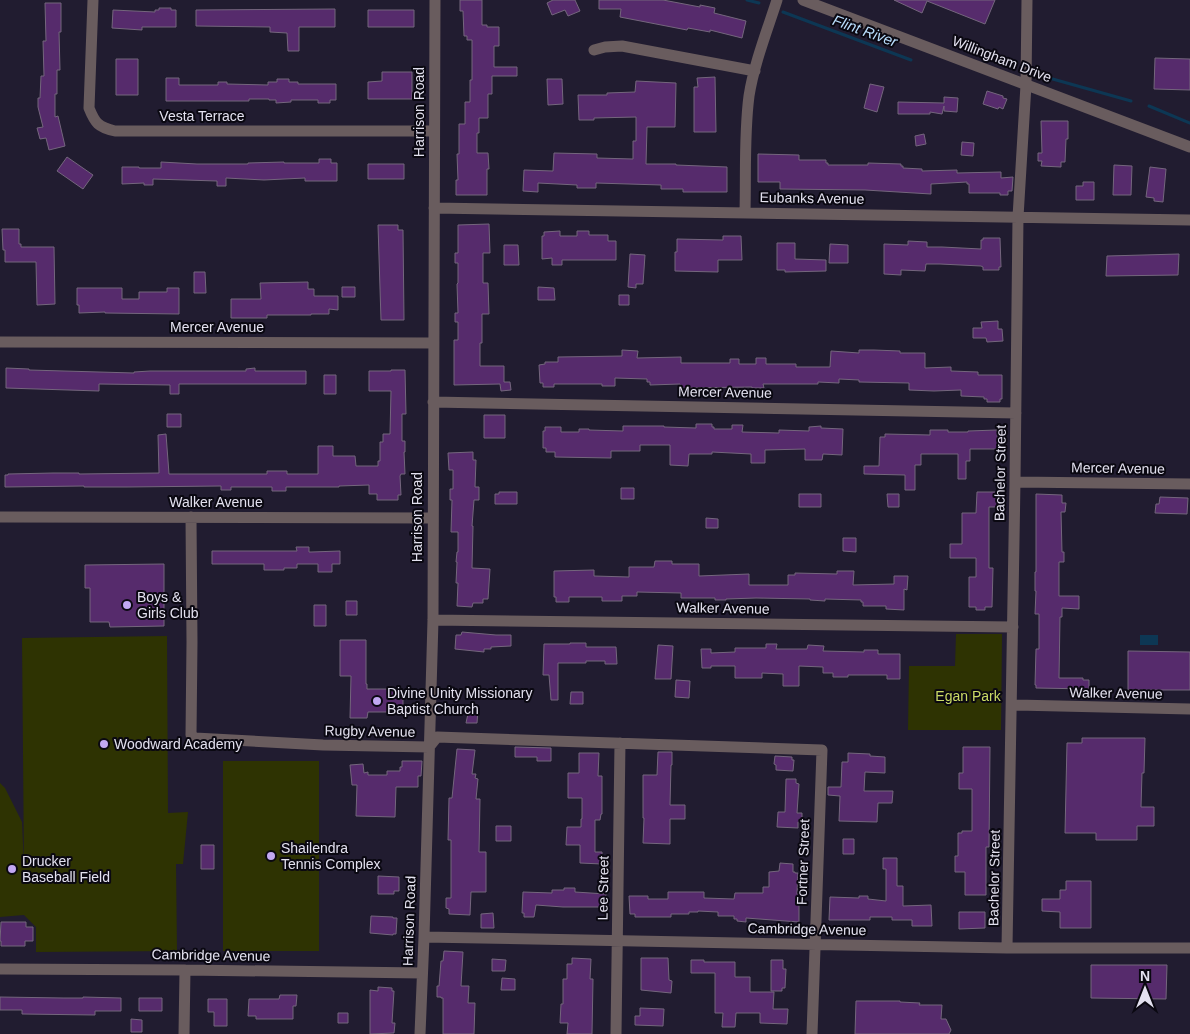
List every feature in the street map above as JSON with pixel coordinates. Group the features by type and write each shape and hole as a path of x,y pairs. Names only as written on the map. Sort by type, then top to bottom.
{"street":[{"name":"Vesta Terrace","path":"92,0 89,108 94,120 105,129 115,131 434,131"},
{"name":"Harrison Road","path":"420,1034 432,620 434,0"},
{"path":"745,212 749,95 777,0"},
{"name":"Willingham Drive","path":"803,0 1190,146"},
{"name":"Bachelor Street","path":"1007,948 1018,216 1026,85 1027,0"},
{"path":"594,50 605,46 622,46 755,71"},
{"name":"Eubanks Avenue","path":"434,208 1190,220"},
{"name":"Mercer Avenue","path":"0,342 433,343"},
{"name":"Mercer Avenue","path":"433,402 1016,413"},
{"name":"Mercer Avenue","path":"1015,482 1190,484"},
{"name":"Walker Avenue","path":"0,517 432,518"},
{"name":"Rugby Avenue","path":"191,517 191,736 195,738 324,745 429,747 437,737 822,750"},
{"name":"Walker Avenue","path":"432,620 1013,626"},
{"name":"Walker Avenue","path":"1012,705 1190,709"},
{"name":"Lee Street","path":"616,1034 620,743"},
{"name":"Fortner Street","path":"812,1034 822,750"},
{"name":"Cambridge Avenue","path":"424,937 1007,948 1190,948"},
{"name":"Cambridge Avenue","path":"0,969 422,973"},
{"path":"184,1034 185,970"}],"green space":[{"name":"Egan Park","path":"956,634 1002,634 1001,730 908,730 909,666 955,666"},
{"path":"167,636 168,813 188,812 183,864 176,864 177,951 36,952 36,927 24,915 0,917 0,783 5,788 22,822 24,867 22,638"},
{"name":"Shailendra Tennis Complex","path":"223,761 319,761 319,951 223,951"}],"water":[{"path":"1140,635 1158,635 1158,645 1140,645"}],"building":[{"path":"460,0 482,0 482,25 499,27 499,46 494,46 494,67 517,67 517,76 492,76 492,94 488,94 488,118 479,118 477,153 488,153 487,195 456,195 459,124 465,124 465,102 470,102 470,80 472,80 472,40 467,40 467,36 464,36 463,11 460,11"},
{"path":"553,0 575,0 580,11 568,16 565,10 552,15 547,3"},
{"path":"599,0 663,0 700,7 700,5 715,8 714,13 746,21 742,38 710,30 710,32 688,28 687,30 620,17 621,9 599,9"},
{"path":"894,0 995,0 985,24 927,1 922,13"},
{"path":"45,3 61,3 61,32 59,32 60,70 57,70 55,117 58,116 65,146 49,150 46,138 40,139 37,128 43,127 38,107 38,98 40,98 41,76 44,76 43,41 46,41"},
{"path":"159,8 176,10 176,27 142,27 142,30 112,28 113,10 155,12"},
{"path":"335,9 335,27 299,27 299,51 288,51 287,33 270,32 270,27 196,26 196,10"},
{"path":"368,10 414,10 414,27 368,27"},
{"path":"1155,58 1190,59 1190,90 1154,89"},
{"path":"116,59 138,59 138,95 116,95"},
{"path":"382,72 412,72 412,99 368,99 368,82 382,81"},
{"path":"715,77 716,132 694,132 694,87 698,87 697,78"},
{"path":"166,78 179,78 179,85 218,85 218,82 227,82 227,84 268,85 268,82 277,82 277,79 289,79 289,82 298,82 298,84 336,84 336,100 330,100 330,103 318,103 318,100 291,100 291,102 276,103 276,100 269,99 249,99 249,101 166,101"},
{"path":"547,79 562,79 563,104 548,105"},
{"path":"636,81 676,83 675,127 647,127 646,164 727,167 727,192 683,192 683,189 661,189 661,185 596,183 596,188 577,188 577,185 538,183 538,192 523,191 524,170 553,171 554,153 597,154 597,158 633,159 633,141 636,141 636,117 579,120 578,95 607,95 607,93 635,92"},
{"path":"870,84 884,87 877,112 864,108"},
{"path":"987,91 1007,99 1003,109 983,104"},
{"path":"944,97 958,98 957,112 944,111 944,106 942,114 930,112 930,114 898,114 898,102 944,103"},
{"path":"1041,121 1068,121 1065,162 1061,162 1061,167 1041,166 1042,161 1038,161 1038,153 1042,153"},
{"path":"924,134 926,144 916,146 915,136"},
{"path":"962,142 974,143 973,156 961,155"},
{"path":"758,154 799,155 799,160 826,160 828,165 901,164 903,168 922,169 922,171 957,170 957,173 1001,172 1001,178 1013,177 1012,191 1008,191 1008,195 1000,195 1000,193 969,193 969,184 967,182 931,184 931,194 865,190 780,189 780,182 758,182"},
{"path":"67,157 93,175 83,189 57,171"},
{"path":"319,159 331,159 331,163 337,163 337,181 305,181 305,178 264,180 226,178 226,186 217,186 217,181 153,179 153,185 144,185 144,183 122,184 122,167 161,168 161,162 197,164 319,163"},
{"path":"368,164 404,164 404,179 368,179"},
{"path":"1114,165 1132,166 1131,195 1113,195"},
{"path":"1150,167 1166,169 1163,202 1154,201 1154,198 1146,197"},
{"path":"1083,182 1094,182 1094,200 1076,200 1076,186 1083,186"},
{"path":"489,224 490,253 483,253 483,283 488,283 489,314 482,314 480,366 504,366 504,382 510,382 511,390 501,391 500,384 454,385 454,340 458,340 458,322 455,322 455,313 458,313 458,263 455,263 455,253 458,253 458,225"},
{"path":"378,225 398,225 398,230 403,230 404,320 381,320"},
{"path":"2,229 19,229 19,244 21,244 21,247 54,247 55,304 37,305 36,262 5,262"},
{"path":"560,231 560,236 577,236 577,231 589,231 589,235 608,235 608,241 616,241 616,260 562,260 562,265 552,265 552,258 542,259 542,236 544,236 544,232"},
{"path":"723,236 741,236 742,260 718,260 718,272 675,271 677,239 723,240"},
{"path":"983,238 1000,238 1001,267 999,267 999,270 983,270 981,266 926,264 925,271 901,270 901,275 884,274 884,244 908,245 908,241 927,242 927,247 981,249 981,240"},
{"path":"777,243 795,243 795,259 826,260 826,271 785,272 785,270 777,270"},
{"path":"830,244 848,245 848,263 829,263"},
{"path":"504,245 518,245 519,265 504,265"},
{"path":"630,254 645,255 643,284 636,284 636,288 628,287"},
{"path":"1179,254 1178,275 1106,276 1107,256"},
{"path":"194,272 205,272 206,293 194,293"},
{"path":"308,282 308,289 314,289 314,296 338,296 338,310 329,309 329,314 267,315 267,318 231,318 231,299 261,299 260,283"},
{"path":"342,287 355,287 355,297 342,297"},
{"path":"538,287 554,288 555,300 538,300"},
{"path":"77,288 122,288 122,299 139,299 139,292 167,292 167,288 179,288 179,314 79,313"},
{"path":"619,295 629,295 629,305 619,305"},
{"path":"998,321 998,329 1002,329 1003,341 987,342 986,338 973,338 973,328 982,328 981,322"},
{"path":"622,350 638,351 637,358 681,357 681,363 730,363 730,359 739,359 739,364 756,364 756,358 766,358 766,364 796,364 796,367 830,367 831,351 859,353 859,350 874,350 925,353 925,368 951,367 951,371 978,372 978,375 1002,375 1002,399 1000,399 1000,402 987,402 987,399 984,399 984,397 961,396 961,390 909,390 909,383 859,382 859,380 839,379 839,383 763,384 764,388 680,388 680,384 650,385 647,379 615,378 615,386 602,386 602,384 554,384 554,387 543,387 543,383 540,383 539,365 545,364 545,362 558,362 558,357 622,356"},
{"path":"6,368 134,373 150,371 246,371 246,369 255,368 255,371 306,371 306,384 179,384 179,394 170,394 170,385 99,384 99,391 6,388"},
{"path":"405,370 406,414 402,414 402,441 405,441 405,474 400,476 401,495 398,495 398,500 377,500 377,494 369,494 369,485 286,487 286,491 272,491 272,487 231,487 231,490 221,490 221,486 5,487 5,475 8,474 159,473 158,435 166,434 169,474 267,474 267,471 287,471 287,474 318,474 318,446 333,446 333,456 355,456 356,466 378,466 378,461 380,461 380,442 383,442 383,434 390,434 391,391 369,391 369,371"},
{"path":"324,375 336,375 336,394 324,394"},
{"path":"167,414 181,414 181,427 167,427"},
{"path":"484,415 505,415 505,438 484,438"},
{"path":"696,424 712,424 714,429 732,429 732,425 743,425 742,432 779,433 779,430 809,431 809,427 821,426 821,428 843,429 842,455 823,454 822,460 805,460 805,449 765,450 765,463 751,463 751,454 712,452 712,454 689,454 688,466 670,465 670,445 640,445 640,451 611,451 611,458 555,457 555,452 546,452 546,448 543,448 543,431 545,431 545,427 561,427 561,432 579,432 579,429 623,431 623,426 696,428"},
{"path":"930,430 968,432 997,430 998,449 970,449 970,461 966,461 966,479 958,479 958,454 921,454 921,465 915,465 915,490 905,490 905,475 864,474 864,466 879,466 880,437 885,437 885,434 930,435"},
{"path":"473,452 473,460 476,460 475,487 479,487 479,500 474,500 472,568 490,569 488,599 483,599 483,603 473,603 472,607 457,606 458,583 456,583 456,562 458,532 451,532 452,500 450,500 450,489 453,489 453,470 449,470 448,453"},
{"path":"621,488 634,488 634,499 621,499"},
{"path":"499,492 517,492 517,504 495,504 495,494 499,494"},
{"path":"977,492 996,492 996,497 1000,497 1000,507 989,507 989,568 993,568 992,607 985,607 985,610 976,610 976,607 969,607 969,577 976,577 976,558 950,558 950,544 962,544 962,513 976,513"},
{"path":"799,494 821,494 821,507 799,507"},
{"path":"887,494 899,494 899,507 888,507"},
{"path":"1036,494 1062,495 1062,503 1066,503 1065,512 1061,512 1064,562 1059,562 1059,596 1079,596 1079,609 1062,608 1062,617 1060,617 1059,678 1083,678 1083,680 1089,680 1089,689 1036,688 1035,685 1036,649 1039,649 1039,614 1035,614"},
{"path":"1160,497 1188,498 1187,514 1155,513 1156,504 1159,504"},
{"path":"706,518 718,519 718,528 706,528"},
{"path":"843,538 856,538 856,552 843,551"},
{"path":"296,547 309,547 309,552 340,551 340,564 332,564 332,572 318,572 318,564 297,564 297,568 264,570 264,564 212,564 212,551 297,551"},
{"path":"655,561 672,561 672,564 699,564 699,576 749,574 749,585 788,585 788,575 795,575 795,573 837,574 837,571 854,571 853,585 894,584 894,576 908,576 907,590 904,589 904,610 886,609 886,606 863,606 861,600 825,599 825,601 756,598 715,600 715,598 681,598 681,593 637,592 637,596 622,596 622,601 602,601 602,597 569,597 569,602 556,602 556,597 554,597 554,571 594,570 594,576 629,577 629,567 654,567"},
{"name":"Boys & Girls Club","path":"164,564 164,626 110,627 109,622 90,622 90,588 85,588 85,565"},
{"path":"346,601 357,601 357,615 346,615"},
{"path":"314,605 326,605 326,626 314,626"},
{"path":"462,632 511,635 511,646 491,647 491,649 484,649 484,652 455,649 456,635 461,635"},
{"path":"340,640 366,640 367,689 398,689 398,694 403,694 403,708 398,709 398,712 368,712 367,718 350,718 351,676 340,676"},
{"path":"586,643 586,647 616,647 617,664 605,664 605,661 558,663 558,700 551,700 549,675 543,675 544,644"},
{"path":"766,644 777,644 776,649 807,649 808,645 824,646 823,651 864,652 864,650 878,650 878,654 900,654 900,679 887,679 887,675 833,677 833,673 823,673 823,667 799,666 799,686 783,686 783,674 762,673 762,678 735,678 735,666 702,668 701,649 711,649 711,653 735,652 735,648 766,648"},
{"path":"658,645 673,646 671,679 655,679"},
{"path":"1128,651 1190,652 1190,690 1128,690"},
{"path":"676,680 690,681 689,698 675,697"},
{"path":"571,692 583,692 583,704 570,704"},
{"path":"469,709 478,710 477,723 466,723"},
{"path":"1082,738 1145,738 1141,807 1154,807 1154,826 1137,826 1137,840 1096,840 1096,833 1065,833 1067,743 1082,743"},
{"path":"515,747 551,748 551,761 537,761 537,757 515,757"},
{"path":"963,747 990,747 989,847 986,847 986,895 965,895 965,872 955,872 955,856 958,856 958,833 972,831 972,789 959,789 959,773 963,773"},
{"path":"457,749 475,750 472,774 476,774 475,778 478,779 476,799 480,799 479,852 486,852 486,892 471,892 470,915 449,914 449,909 446,908 446,898 451,898 451,840 448,840 449,798 452,798"},
{"path":"658,752 672,752 670,805 685,805 685,819 670,819 670,844 643,843 643,775 657,775"},
{"path":"579,753 599,753 598,776 602,776 602,814 600,820 595,820 595,852 602,852 602,864 580,863 580,845 566,845 567,827 581,827 582,798 568,798 568,773 579,773"},
{"path":"848,753 885,757 885,773 865,772 864,791 893,791 892,803 878,803 877,822 839,821 840,796 828,795 828,787 841,787 842,762 848,762"},
{"path":"775,756 792,757 792,760 794,760 793,771 776,770 776,765 774,764"},
{"path":"402,761 422,761 421,776 418,776 418,787 396,787 395,817 356,816 357,785 352,785 350,765 363,764 364,773 368,772 368,775 387,775 387,771 400,771"},
{"path":"786,779 796,779 796,783 799,784 797,813 802,813 802,822 798,822 798,828 777,827 778,812 785,812"},
{"path":"496,826 511,826 511,841 496,841"},
{"path":"843,839 854,839 854,854 843,854"},
{"path":"201,845 214,845 214,869 201,869"},
{"path":"883,858 897,858 897,886 903,886 903,906 931,905 932,926 912,926 912,920 892,920 892,917 870,917 870,920 829,920 830,897 859,898 859,896 868,896 868,899 886,901 886,869 883,869"},
{"path":"780,863 793,864 793,872 798,873 799,922 746,918 746,922 737,921 737,919 734,919 734,916 718,916 718,912 698,911 689,912 689,914 671,914 671,917 635,917 635,914 630,914 629,896 648,896 648,899 668,899 668,892 704,892 704,898 734,899 735,893 763,893 763,887 769,887 769,872 779,871"},
{"path":"378,876 399,877 399,891 394,891 394,894 378,894"},
{"path":"1066,881 1091,881 1091,928 1060,928 1060,912 1042,911 1042,899 1060,899 1060,890 1066,890"},
{"path":"564,888 575,888 575,892 606,894 605,907 536,905 534,917 524,917 524,913 522,913 523,892 552,893 552,890 564,890"},
{"path":"959,912 985,912 985,928 959,929"},
{"path":"493,913 494,928 481,928 481,914"},
{"path":"371,916 397,918 396,934 370,933"},
{"path":"1,922 26,922 26,927 33,927 33,941 25,941 25,946 1,946"},
{"path":"444,951 463,952 461,986 469,986 468,1003 475,1003 474,1034 443,1034 443,998 437,997 437,986 439,986 441,961 443,961"},
{"path":"572,958 591,959 590,979 593,979 592,1034 567,1034 568,1023 560,1023 561,1004 563,1004 563,979 567,979 567,964 572,964"},
{"path":"641,958 668,958 669,980 672,981 671,993 641,990"},
{"path":"492,959 506,960 505,971 492,971"},
{"path":"691,960 735,962 735,977 750,977 750,992 774,992 773,1009 788,1009 787,1024 760,1023 760,1013 736,1013 735,1027 722,1027 723,1013 715,1013 715,973 691,973"},
{"path":"771,960 783,960 783,969 786,969 785,988 782,988 782,991 771,991"},
{"path":"1091,965 1167,965 1166,999 1091,998"},
{"path":"502,978 515,979 515,990 501,990"},
{"path":"378,987 392,988 392,991 394,991 392,1023 395,1023 394,1033 370,1034 370,990 378,991"},
{"path":"280,995 297,995 296,1006 293,1006 293,1019 256,1019 256,1016 248,1016 249,999 279,999"},
{"path":"0,997 121,998 121,1011 95,1011 95,1015 22,1014 22,1010 0,1010"},
{"path":"139,998 162,998 162,1011 139,1011"},
{"path":"208,999 227,999 227,1026 214,1026 214,1012 208,1012"},
{"path":"856,1001 900,1001 920,1003 919,1005 942,1005 941,1019 946,1019 951,1030 949,1034 855,1034"},
{"path":"640,1008 664,1009 663,1026 635,1025 635,1016 640,1016"},
{"path":"338,1013 348,1013 348,1023 338,1023"},
{"path":"131,1019 142,1020 142,1032 131,1032"}],"waterway":[{"name":"Flint River","path":"747,0 759,3"},
{"name":"Flint River","path":"783,12 911,60"},
{"name":"Flint River","path":"969,51 1013,66"},
{"name":"Flint River","path":"1042,76 1131,101"},
{"name":"Flint River","path":"1149,106 1190,123"}],"place":[{"name":"Boys & Girls Club","path":"127,605"},
{"name":"Divine Unity Missionary Baptist Church","path":"377,701"},
{"name":"Woodward Academy","path":"104,744"},
{"name":"Shailendra Tennis Complex","path":"271,856"},
{"name":"Drucker Baseball Field","path":"12,869"}]}
